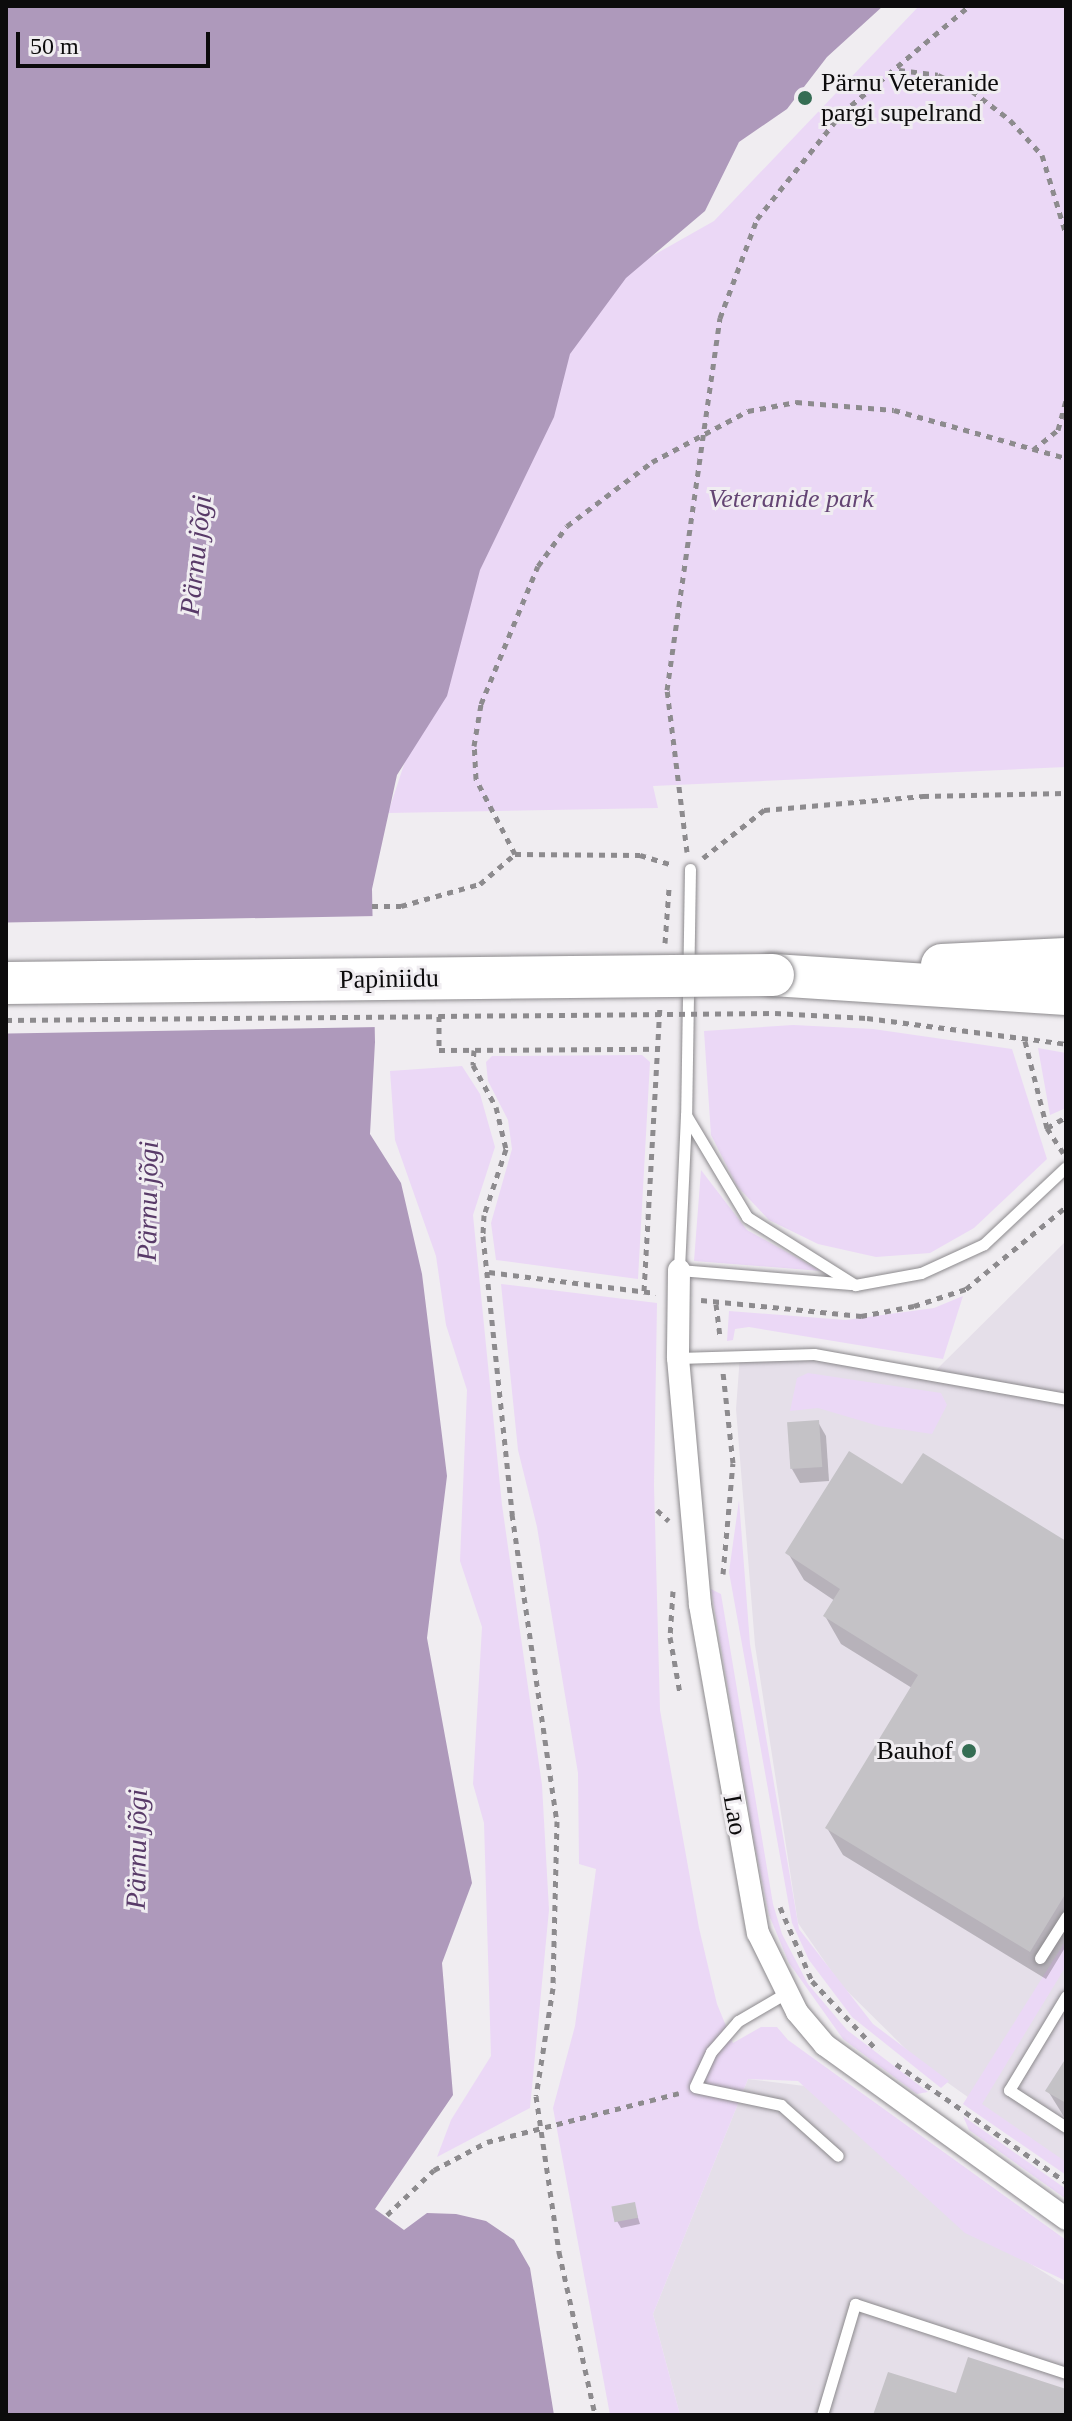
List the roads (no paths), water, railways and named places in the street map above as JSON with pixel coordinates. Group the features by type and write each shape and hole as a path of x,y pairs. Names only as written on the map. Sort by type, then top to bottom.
{"highway":[{"name":"Papiniidu","path":"774,994 1066,959"},
{"name":"Papiniidu","path":"6,983 774,994 1066,994"}],"street":[{"name":"Lao","path":"679,1270 678,1358 700,1605 737,1830 758,1933 786,1993 825,2045 1066,2219"}],"lane":[{"path":"690,869 686,1115 679,1270 855,1285 921,1273 984,1244 1066,1167"},
{"path":"686,1115 747,1217 855,1285"},
{"path":"678,1358 814,1354 1066,1399"},
{"path":"1040,1958 1066,1917"},
{"path":"786,1993 738,2021 711,2052 695,2087 781,2105 838,2156"},
{"path":"1066,1996 1009,2090 1066,2127"},
{"path":"822,2415 855,2304 1066,2373"}],"water":[{"name":"Pärnu jõgi","path":"6,6 883,6 827,57 787,109 739,142 705,211 626,278 570,354 554,417 480,570 447,696 397,775 372,889 375,1042 370,1134 401,1183 422,1274 447,1476 427,1638 472,1883 442,1963 453,2095 375,2209 404,2230 427,2213 456,2214 486,2221 514,2240 530,2268 554,2415 6,2415"}],"place":[{"name":"Pärnu Veteranide pargi supelrand","path":"805,98"},
{"name":"Bauhof","path":"969,1751"}],"park label":[{"name":"Veteranide park","path":"791,499"}]}
